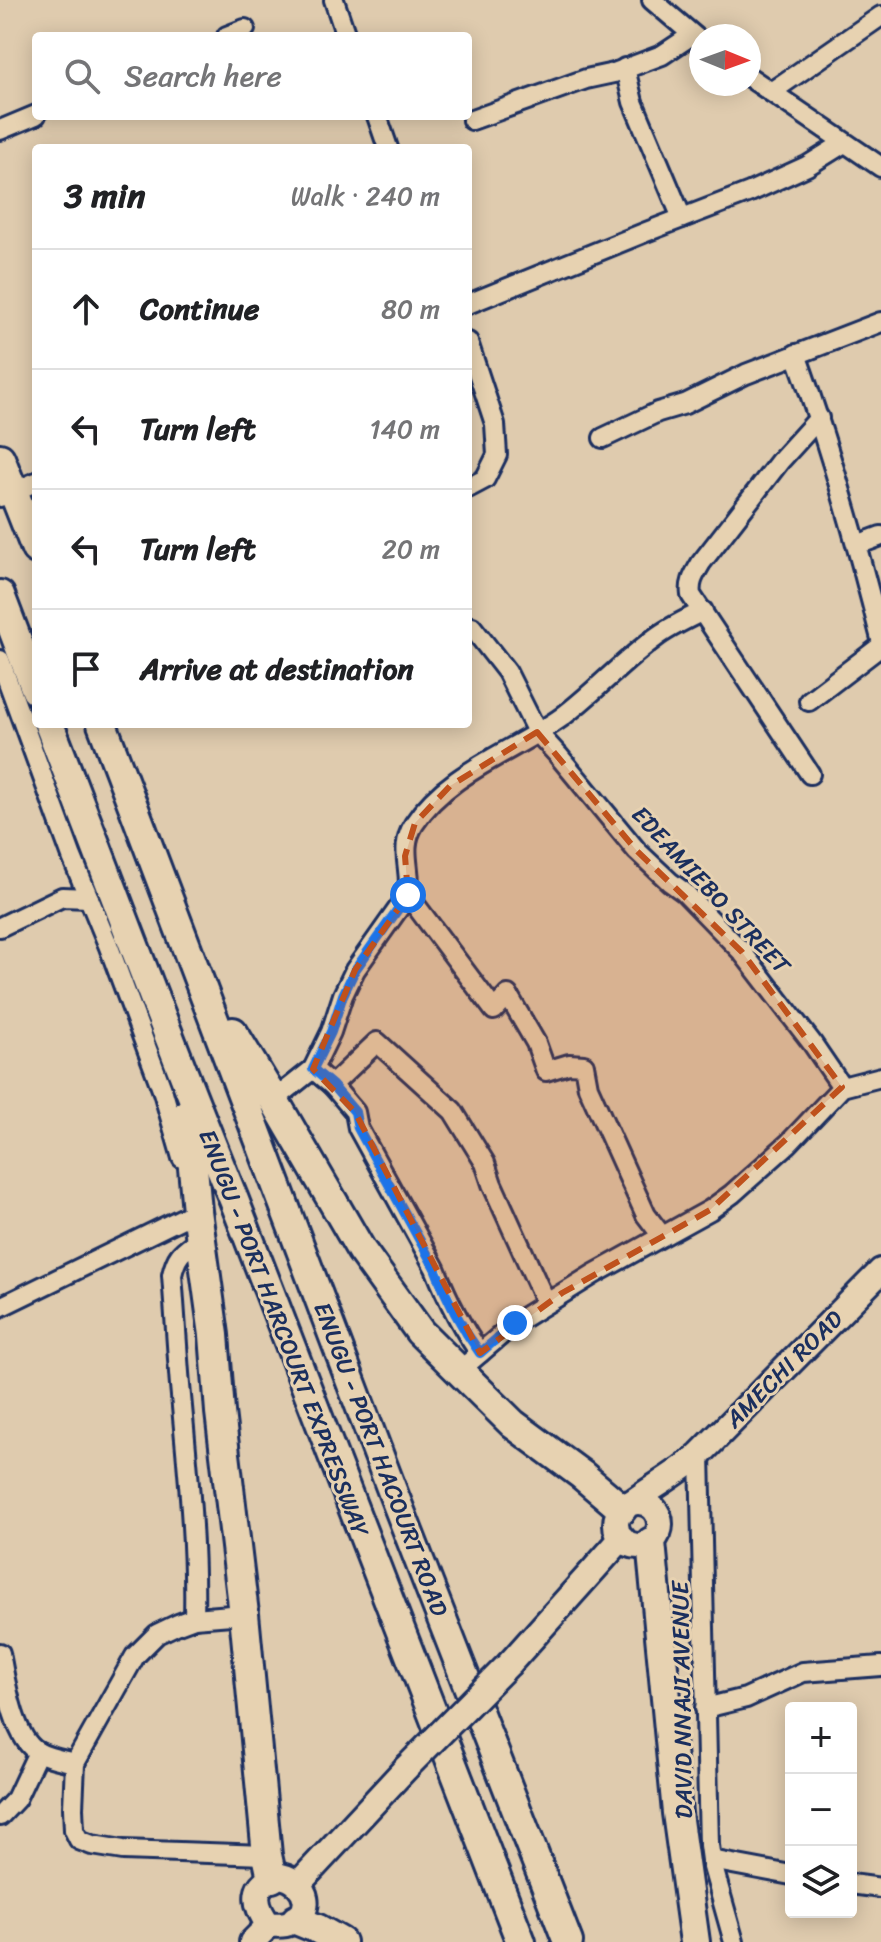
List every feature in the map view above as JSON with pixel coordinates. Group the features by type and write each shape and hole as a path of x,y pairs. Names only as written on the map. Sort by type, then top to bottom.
{"highway":[{"path":"0,458 17,490 32,537"},
{"path":"0,595 32,679"},
{"name":"ENUGU - PORT HARCOURT EXPRESSWAY","path":"51,728 521,1942"},
{"path":"104,728 197,975 361,1250 420,1332 458,1372 513,1424 627,1506"},
{"name":"ENUGU - PORT HACOURT ROAD","path":"197,975 393,1493 568,1942"},
{"path":"185,1080 220,1412 279,1872"},
{"path":"655,1535 677,1813 695,1942"},
{"path":"272,1929 318,1929 341,1942"}],"main road":[{"name":"AMECHI ROAD","path":"693,1461 881,1271"},
{"path":"693,1461 655,1535 644,1545 636,1546 622,1538 616,1523 627,1506 693,1461"},
{"path":"627,1506 642,1502 651,1505 657,1512 655,1535"},
{"path":"279,1872 306,1898 302,1914 272,1929 257,1903 263,1883 407,1767 510,1663 622,1538"}],"street":[{"path":"334,0 345,32"},
{"path":"652,0 689,32"},
{"path":"771,92 881,16"},
{"path":"237,32 245,29"},
{"path":"472,120 586,79 614,73 689,42"},
{"path":"625,68 633,102 682,218"},
{"path":"761,85 881,167"},
{"path":"0,130 32,117"},
{"path":"378,120 384,144"},
{"path":"472,302 750,192 807,166 844,143"},
{"path":"603,438 658,412 685,404 746,374 881,322"},
{"path":"472,354 495,424 497,455 485,479 472,486"},
{"path":"796,354 819,418 857,545 881,639"},
{"path":"810,774 691,595 691,580 780,461 819,418"},
{"path":"857,545 881,536"},
{"path":"274,1100 313,1069 355,970 408,895 410,885 405,856 408,836 415,823 450,786 562,717 657,636 703,611"},
{"name":"EDEAMIEBO STREET","path":"472,627 507,672 537,732 637,851 684,892 742,952 842,1087"},
{"path":"809,701 881,646"},
{"path":"0,660 163,1092 200,1224 175,1261 172,1275 191,1502 194,1618"},
{"path":"408,895 494,1010 508,995 536,1043 546,1071 569,1064 584,1065 588,1087 635,1192 646,1215 662,1236"},
{"path":"0,927 62,897 89,898"},
{"path":"332,1085 377,1042 453,1111 485,1163 546,1303"},
{"path":"313,1069 332,1085 355,1112 358,1128 435,1268 468,1336 480,1353"},
{"path":"458,1372 515,1323 710,1210 732,1194 789,1143 842,1087 881,1077"},
{"path":"0,1307 200,1224"},
{"name":"DAVID NNAJI AVENUE","path":"693,1461 704,1561 708,1830 711,1860 734,1942"},
{"path":"244,1614 194,1618 157,1634 135,1656 75,1763 74,1830 79,1840 92,1845 279,1872"},
{"path":"0,1653 14,1714 22,1734 38,1752 75,1763"},
{"path":"705,1708 746,1698 803,1672 881,1666"},
{"path":"0,1816 16,1799 38,1752"},
{"path":"711,1860 785,1874"},
{"path":"857,1885 881,1888"}],"highlighted area":[{"path":"537,732 637,851 742,952 842,1087 710,1210 562,1293 480,1353 355,1112 313,1069 355,970 408,895 405,856 415,823 450,786"}],"route":[{"path":"408,895 355,970 313,1069 332,1085 355,1112 358,1128 435,1268 468,1336 480,1353 515,1323"}]}
